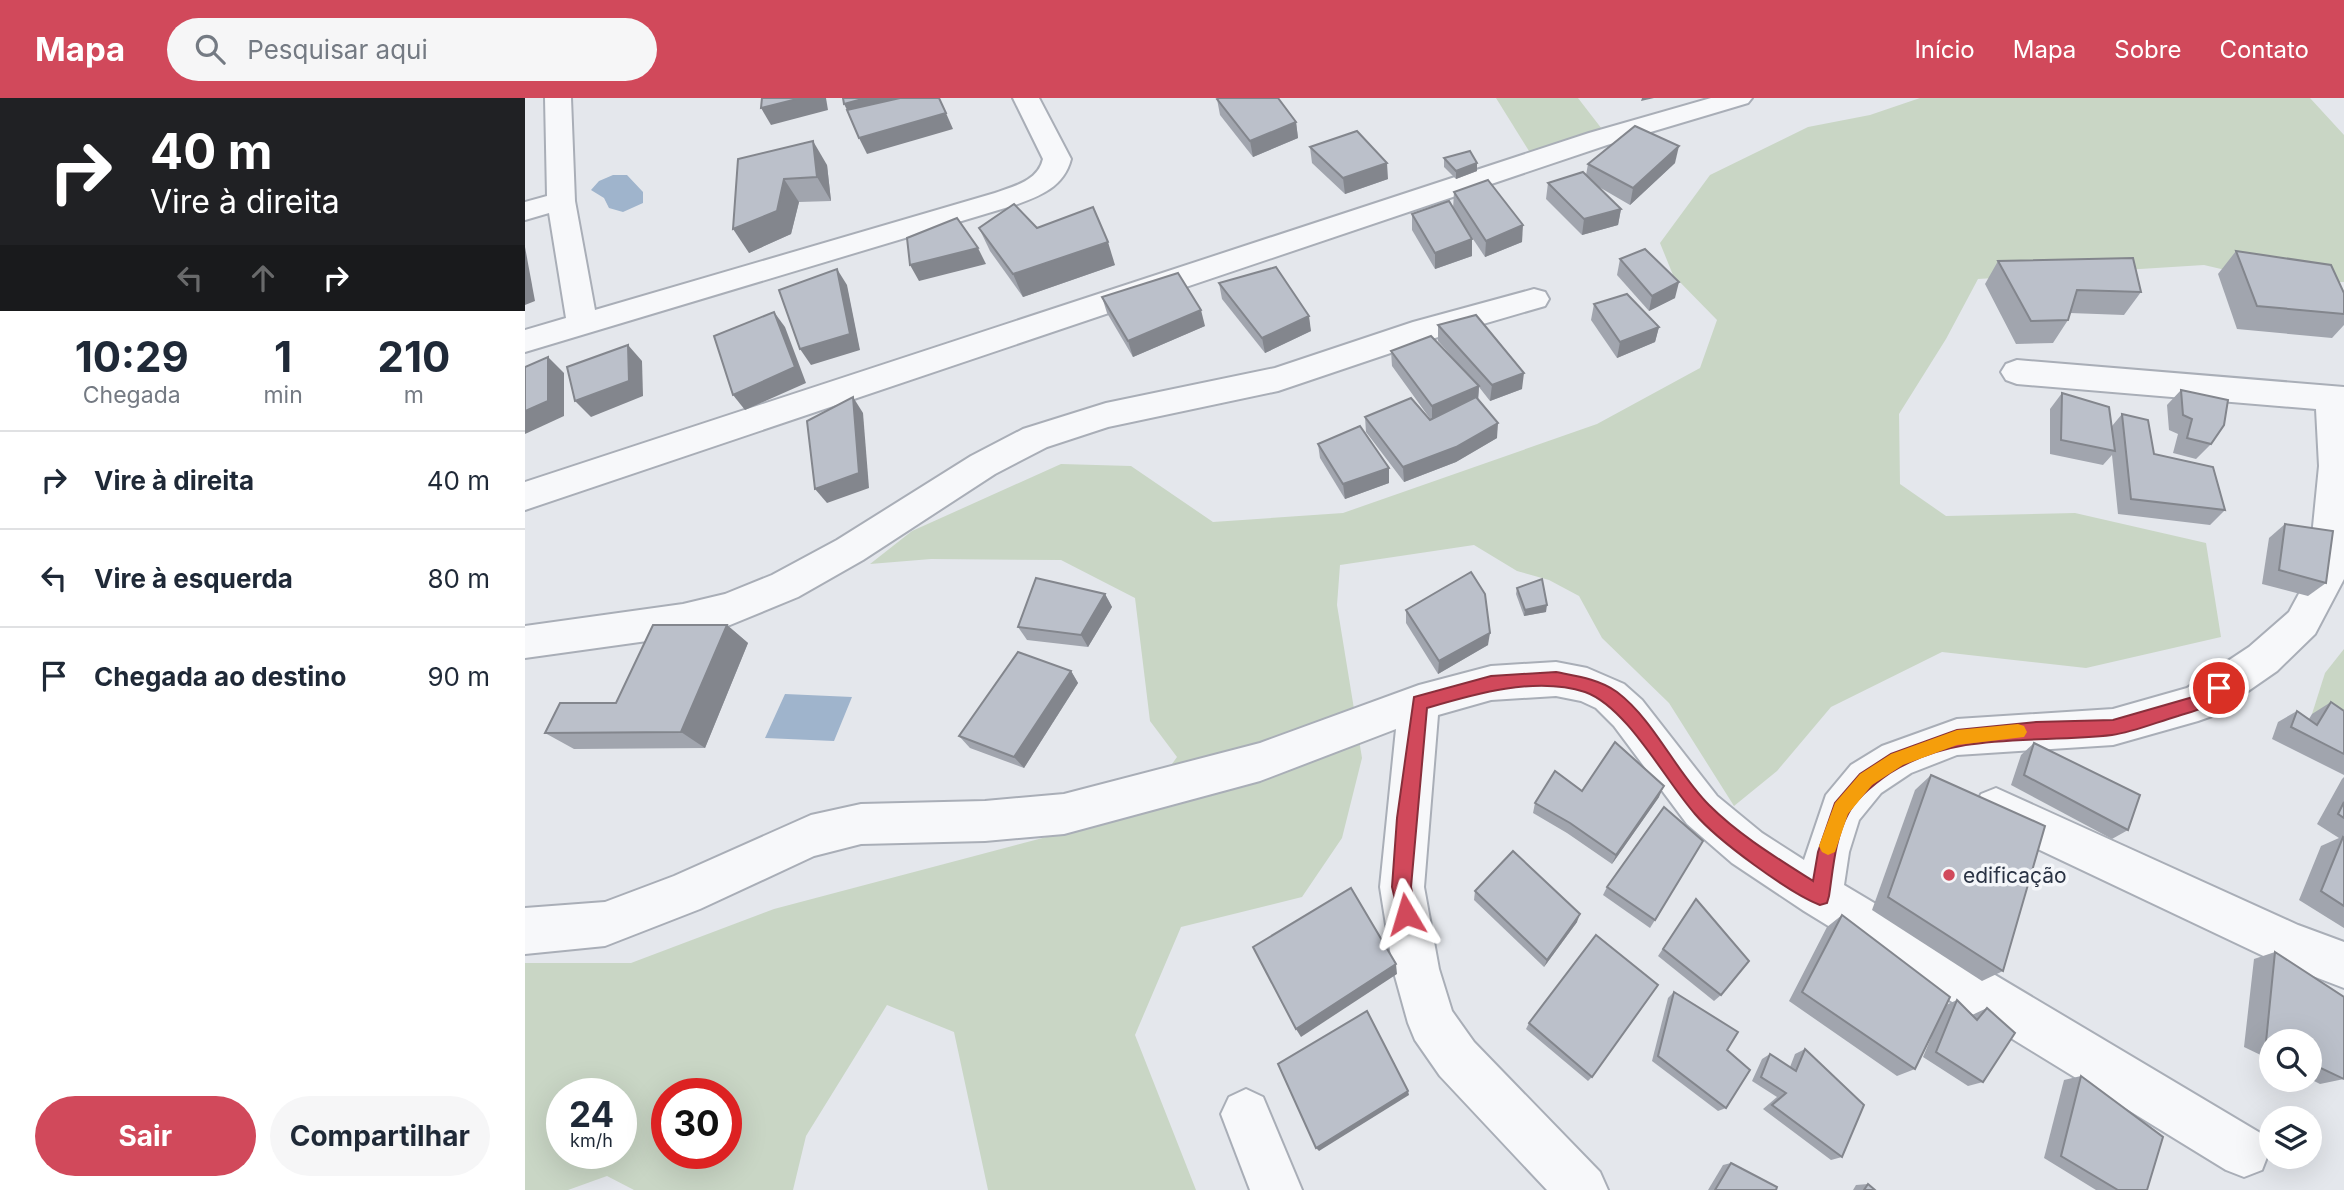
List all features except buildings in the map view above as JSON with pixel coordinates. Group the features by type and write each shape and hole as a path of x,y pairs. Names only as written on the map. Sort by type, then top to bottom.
{"street":[{"path":"558,98 561,201 582,324"},
{"path":"525,341 1030,189 1054,172 1057,159 1026,98"},
{"path":"525,496 1598,139 1739,98"},
{"path":"525,211 561,201"},
{"path":"525,642 659,624 730,609 785,586 850,550 983,465 1035,438 1107,415 1278,379 1424,330 1534,299"},
{"path":"1820,896 1827,852 1841,809 1866,779 1897,759 1957,737 2113,727 2198,703 2263,659 2302,623 2326,578 2336,466 2338,398 2017,372"},
{"path":"525,931 605,924 684,894 752,860 811,836 861,824 985,821 1064,814 1260,762 1419,703 1491,683 1556,679 1587,685 1610,696 1628,713 1702,810 1747,848 1820,896 2244,1152"},
{"path":"1419,703 1406,818 1402,887 1416,968 1432,1023 1457,1059 1582,1190"},
{"path":"1897,759 2243,924 2344,965"},
{"path":"1246,1114 1276,1190"}],"green space":[{"path":"1496,98 1578,98 1605,133 1534,159"},
{"path":"1920,98 2310,98 2344,135 2344,282 2281,283 2204,265 1978,279 1946,339 1899,414 1900,484 1946,516 2075,513 2206,543 2221,637 2086,668 1942,652 1831,707 1777,771 1734,806 1669,703 1602,638 1579,596 1549,580 1517,571 1474,545 1340,565 1337,605 1362,758 1342,838 1302,897 1181,927 1135,1035 1196,1190 988,1190 954,1032 887,1005 806,1136 793,1190 634,1190 607,1176 568,1190 525,1190 525,963 631,963 774,909 1054,835 1147,799 1177,757 1150,721 1135,598 1061,560 931,559 870,564 912,531 1061,464 1131,466 1213,522 1343,513 1597,424 1700,368 1717,320 1673,275 1660,243 1710,175 1808,127 1870,115"},
{"path":"2344,649 2344,728 2312,714 2325,673"}],"water":[{"path":"613,175 627,175 643,192 643,203 623,212 609,208 604,198 591,190 599,181"},
{"path":"785,694 852,697 834,741 765,738"}],"slow traffic":[{"path":"1828,846 1841,809 1866,779 1897,759 1957,737 2018,732"}],"place":[{"name":"edificação","path":"1949,875"}],"route":[{"path":"1406,914 1402,887 1406,818 1419,703 1443,696 1491,683 1556,679 1587,685 1610,696 1628,713 1702,810 1747,848 1820,896 1827,852 1841,809 1866,779 1897,759 1957,737 2113,727 2198,703 2219,688"}]}
